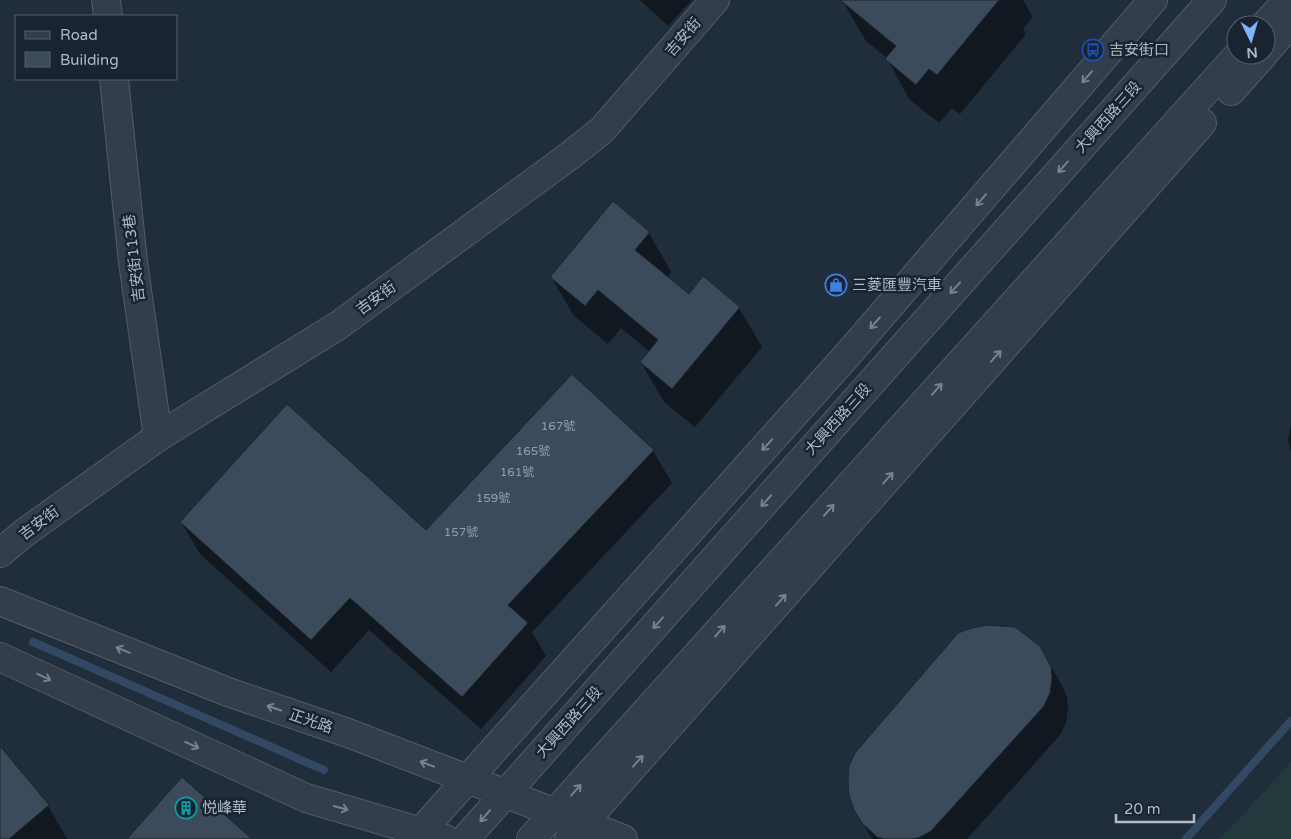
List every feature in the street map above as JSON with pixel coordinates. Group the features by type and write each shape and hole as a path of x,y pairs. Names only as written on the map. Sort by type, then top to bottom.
{"street":[{"path":"106,0 108,15"},
{"name":"吉安街","path":"0,553 24,533 158,436 339,325 568,157 602,130 715,0"},
{"path":"0,657 306,798 426,837 468,780 850,352 1152,0"},
{"name":"大興西路三段","path":"465,839 1212,0"},
{"path":"1274,15 1288,0"},
{"path":"1276,40 1291,23"},
{"path":"531,839 1229,65"},
{"path":"576,831 1254,65"},
{"name":"吉安街113巷","path":"114,80 134,262 158,436"},
{"name":"正光路","path":"0,601 228,692 348,733 556,813 576,831 623,839"}],"green space":[{"path":"1291,762 1291,839 1220,839"}],"building":[{"path":"840,0 999,0 937,75 929,69 916,85 885,59 896,46"},
{"path":"613,201 650,232 635,250 689,294 703,276 740,307 672,389 640,362 658,340 598,290 585,306 550,277"},
{"path":"572,374 654,450 508,605 528,623 462,697 350,598 311,640 180,522 287,404 426,530"},
{"path":"987,625 1015,627 1040,646 1051,667 1052,678 1050,693 1044,706 931,831 912,839 884,839 877,837 862,823 854,810 849,795 849,766 855,753 958,633"},
{"path":"0,746 49,805 9,839 0,839"},
{"name":"悦峰華","path":"182,777 252,839 127,839"}],"waterway":[{"path":"33,642 324,770"},
{"path":"1186,839 1291,721"}],"place":[{"name":"吉安街口","path":"1093,50"},
{"name":"三菱匯豐汽車","path":"836,285"},
{"name":"悦峰華","path":"186,808"}]}
